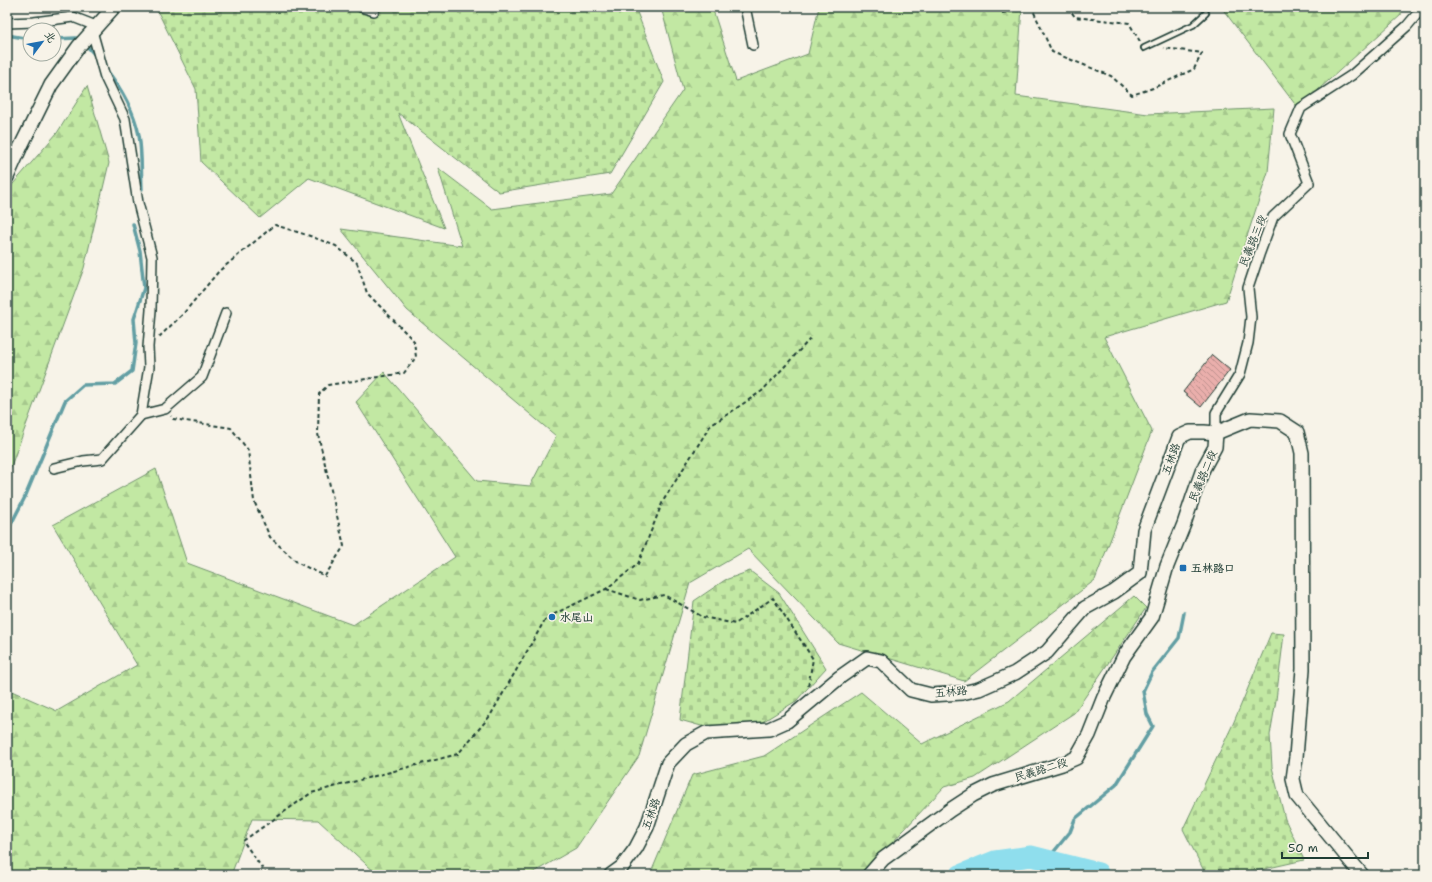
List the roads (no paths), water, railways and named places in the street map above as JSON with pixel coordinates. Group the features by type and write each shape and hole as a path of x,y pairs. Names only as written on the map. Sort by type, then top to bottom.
{"main road":[{"path":"8,174 51,85 79,46 114,7"},
{"path":"1216,433 1250,418 1280,421 1297,432 1302,453 1303,669 1293,779 1297,796 1362,875"},
{"name":"五林路","path":"612,875 622,867 644,834 668,763 686,744 706,733 768,729 787,721 840,677 867,658 882,661 912,690 931,695 962,693 979,689 1015,673 1047,652 1085,608 1114,592 1140,573 1144,530 1179,437 1190,432 1216,433"},
{"name":"民義路二段","path":"869,875 883,859 973,795 994,785 1062,764 1076,758 1089,734 1104,697 1124,656 1152,618 1167,566 1184,524 1192,497 1203,469 1216,447 1216,433"}],"street":[{"path":"361,7 374,11"},
{"path":"745,7 753,45"},
{"name":"民義路三段","path":"1216,433 1216,413 1240,374 1248,343 1251,317 1248,288 1273,217 1309,183 1290,134 1301,108 1352,75 1407,26 1422,7"},
{"path":"7,23 73,18 92,31 105,77 124,119 138,203 152,257 151,310 148,347 149,367 141,415 102,459 83,461 54,468"},
{"path":"141,415 165,409 202,377 226,313"}],"lane":[{"path":"1144,48 1193,25 1206,13"}],"waterway":[{"path":"7,35 22,38"},
{"path":"62,39 76,38 80,41"},
{"path":"85,44 97,57"},
{"path":"106,69 126,100 137,126 141,148 142,189"},
{"path":"7,532 25,497 65,401 83,385 115,384 132,371 136,343 134,319 144,288 140,251 133,224"},
{"path":"1047,860 1070,832 1075,819 1116,785 1153,726 1147,714 1143,691 1152,672 1179,638 1184,613"},
{"path":"960,875 995,861 1031,856 1098,873 1099,875"}],"place":[{"name":"五林路口","path":"1183,568"},
{"name":"水尾山","path":"552,617"}]}
